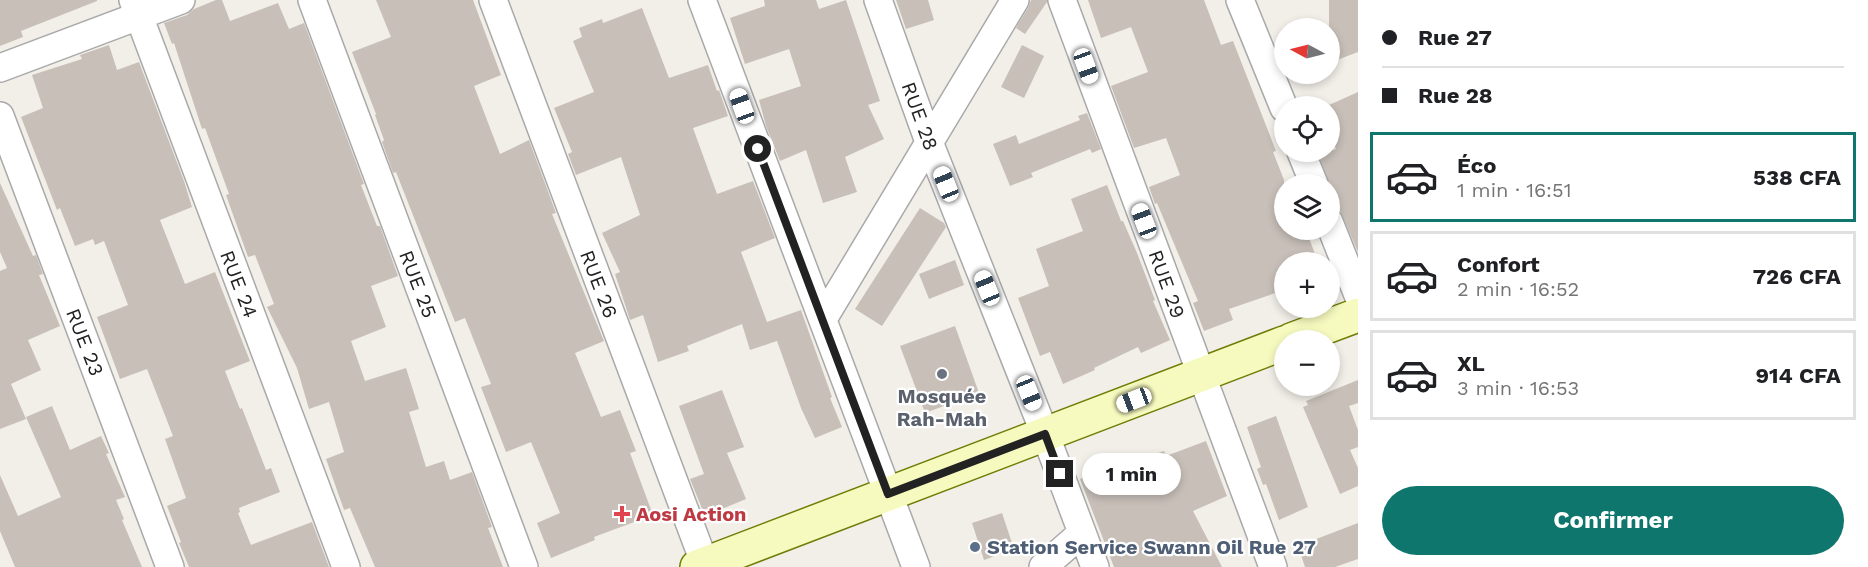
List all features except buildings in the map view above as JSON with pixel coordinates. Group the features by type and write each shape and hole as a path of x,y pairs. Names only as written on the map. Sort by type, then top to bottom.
{"main road":[{"path":"1318,330 1358,315"},
{"path":"703,566 1274,347"}],"street":[{"path":"0,68 136,8 181,0"},
{"name":"RUE 25","path":"312,0 524,567"},
{"name":"RUE 26","path":"493,0 703,566"},
{"path":"702,0 916,567"},
{"name":"RUE 28","path":"878,0 929,142 1045,434 1095,567"},
{"path":"822,319 1015,0"},
{"name":"RUE 29","path":"1062,0 1273,567"},
{"path":"1240,0 1279,96"},
{"name":"RUE 24","path":"136,8 346,567"},
{"name":"RUE 23","path":"0,116 170,567"},
{"path":"1336,240 1358,295"},
{"path":"1043,567 1082,533"}],"place":[{"name":"Mosquée Rah-Mah","path":"942,374"},
{"name":"Aosi Action","path":"622,514"},
{"name":"Station Service Swann Oil Rue 27","path":"975,547"}],"route":[{"path":"758,149 888,494 1045,434 1060,474"}]}
